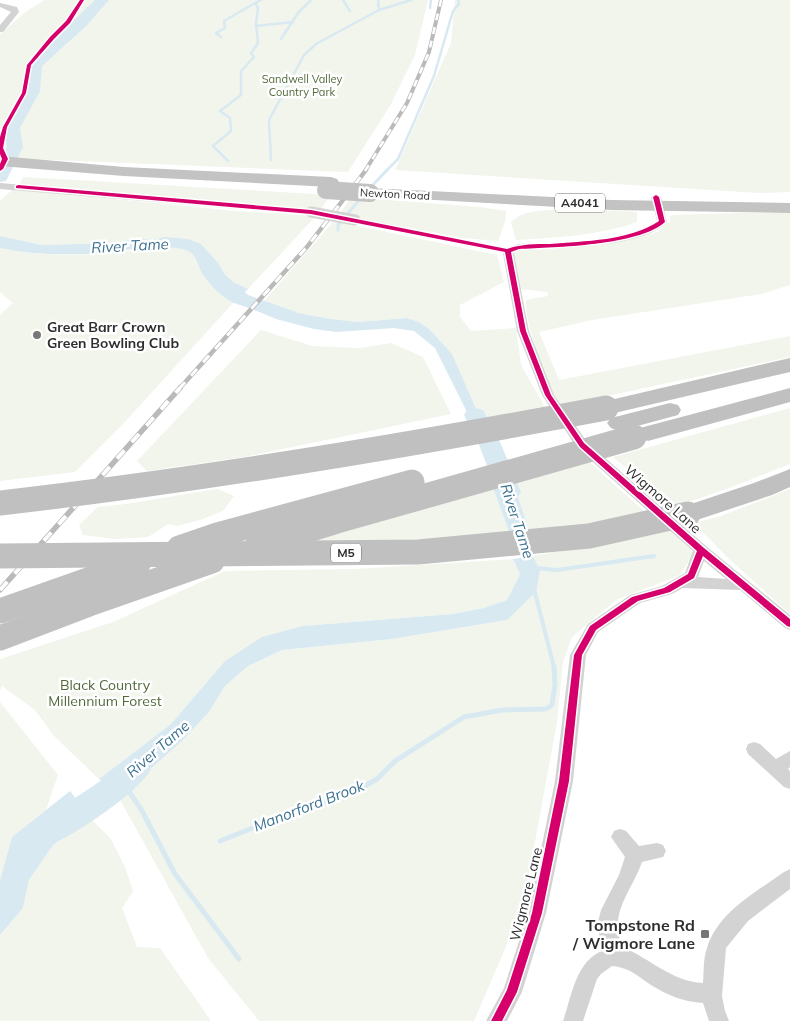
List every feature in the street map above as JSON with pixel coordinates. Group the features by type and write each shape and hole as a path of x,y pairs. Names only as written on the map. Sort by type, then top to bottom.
{"highway":[{"name":"Newton Road","path":"0,161 77,176 790,208"},
{"name":"Newton Road","path":"0,168 24,167"},
{"name":"Newton Road","path":"657,202 790,200"},
{"name":"M5","path":"0,638 89,604 790,365"},
{"name":"M5","path":"0,611 75,583 217,535 620,423 790,378"},
{"name":"M5","path":"0,503 182,481 431,441 620,423 790,395"},
{"name":"M5","path":"0,556 418,552 498,546 589,536 688,514 763,489 790,477"}],"street":[{"path":"0,5 14,9 15,12"},
{"path":"0,12 15,12"},
{"path":"0,30 15,12"},
{"path":"0,186 311,212 508,251 518,247 637,235 656,229 662,222 657,202"},
{"name":"Wigmore Lane","path":"496,1021 512,992 537,913 564,781 578,655 594,628 635,599 667,590 691,576 702,550 582,445 553,403 536,368 522,331 508,251"},
{"path":"702,550 790,624"},
{"name":"Wigmore Lane","path":"683,582 742,585"},
{"path":"754,748 790,782"},
{"path":"776,768 790,758"},
{"path":"620,837 635,855"},
{"path":"635,855 657,851"},
{"path":"615,955 608,935 607,922 610,910 627,878 635,855"},
{"path":"718,1021 712,993 714,963 718,943 733,924 747,911 790,878"},
{"path":"573,1021 586,980 594,967 603,959 615,955 639,963 666,983 681,990 695,994 712,993"}],"green space":[{"name":"Sandwell Valley Country Park","path":"45,0 428,0 415,55 391,104 348,172 29,159 0,156 0,34 28,10"},
{"path":"455,0 790,0 790,192 759,193 395,170 451,43"},
{"path":"23,177 331,195 320,210 20,184"},
{"path":"13,189 236,211 303,215 314,218 248,289 227,279 219,264 164,237 151,240 138,238 115,243 42,245 0,236 0,201"},
{"path":"351,197 480,207 506,211 505,222 498,241 463,238 340,214"},
{"path":"565,208 637,212 637,222 592,233 516,240 511,222 523,214"},
{"path":"790,213 790,285 761,294 592,320 539,332 559,380 790,336 790,357 560,406 537,354 527,311 526,300 548,296 547,292 521,289 514,252 651,234 659,231 666,223 670,223 670,216 673,215"},
{"path":"334,221 497,255 504,282 460,305 460,317 471,331 516,328 521,365 546,409 481,420 452,354 429,329 419,322 407,318 358,322 331,319 298,313 264,301"},
{"path":"158,247 181,248 192,253 202,274 209,283 233,303 122,425 75,472 0,481 0,315 13,303 0,292 0,248 39,254 79,255"},
{"path":"261,330 312,346 360,348 391,343 423,357 451,414 244,457 147,471 137,461"},
{"path":"790,408 790,464 687,502 672,506 613,457"},
{"path":"588,461 645,512 584,526 530,533 513,482"},
{"path":"493,488 511,537 286,546"},
{"path":"217,489 234,496 223,511 177,526 168,524 148,537 114,539 83,535 79,525 98,507"},
{"path":"790,489 790,614 728,558 694,523 721,516"},
{"path":"670,530 694,553 680,575 616,600 572,637 563,662 557,722 523,907 474,1021 259,1021 208,958 119,798 181,742 209,712 225,686 248,666 282,650 392,639 507,620 540,570 533,556"},
{"name":"Black Country Millennium Forest","path":"513,559 520,574 507,600 484,608 453,614 303,626 225,661 171,724 99,779 54,736 35,710 2,686 0,691 0,659 113,622 225,571 356,569"},
{"path":"0,702 58,775 46,810 12,837 0,880"},
{"path":"90,818 111,839 125,867 133,891 122,908 137,947 160,948 211,1021 0,1021 0,935 23,908 29,880 53,845"}],"water":[{"path":"0,236 42,245 115,243 138,238 151,240 164,237 188,239 201,244 219,264 227,279 248,289 233,303 209,283 201,272 193,254 181,249 154,247 95,253 42,254 0,248"},
{"path":"264,301 298,313 331,319 358,322 407,318 419,322 429,329 452,354 481,420 472,422 435,348 414,331 394,328 336,332 314,329 276,319 255,310"},
{"path":"513,482 530,533 511,537 493,488"},
{"path":"533,556 540,570 536,592 507,620 392,639 282,650 248,666 225,686 209,712 181,742 119,797 99,779 171,724 225,661 262,637 303,626 453,614 484,608 507,600 520,574 513,559"},
{"path":"70,791 90,818 53,845 29,880 23,908 0,935 0,880 12,837"}],"waterway":[{"name":"River Tame","path":"0,177 15,147 12,128 33,91 35,65 81,23 102,0"},
{"path":"255,3 261,0"},
{"path":"292,22 311,0"},
{"path":"343,0 350,11"},
{"path":"378,0 379,10"},
{"path":"379,10 411,0"},
{"path":"430,8 431,0"},
{"path":"387,170 398,159 434,76 453,11 459,4 458,0"},
{"path":"221,37 216,33 225,28 224,21 255,3"},
{"path":"255,3 258,8 256,26"},
{"path":"271,160 269,120 304,55 316,44 379,10"},
{"path":"256,26 292,22"},
{"path":"281,39 292,22"},
{"path":"228,161 213,146 231,131 230,118 220,111 241,95 241,71 254,57 251,53 258,43 256,26"},
{"path":"371,187 387,170"},
{"path":"338,230 338,225 361,198"},
{"name":"River Tame","path":"216,277 241,299 289,316"},
{"name":"River Tame","path":"475,415 489,442 509,492"},
{"path":"536,568 557,570 654,556"},
{"name":"Manorford Brook","path":"534,589 554,667"},
{"name":"Manorford Brook","path":"220,841 290,813 344,797 358,790 377,779 395,761 464,717 502,710 546,709 552,705 555,684 554,666"},
{"name":"River Tame","path":"56,828 112,789 136,769"},
{"path":"128,790 141,809 175,874 239,959"}],"railway":[{"path":"365,171 407,103 429,52 441,0"},
{"path":"179,389 307,247 366,170"},
{"path":"0,590 180,388"}],"cycle path":[{"path":"0,169 5,159 0,148 5,127 24,93 29,65 68,22 82,0"},
{"path":"18,187 311,212 508,251"},
{"path":"656,197 662,222 652,229 616,239 518,247 508,251 523,331 548,395 582,445 701,550 790,624"},
{"path":"496,1021 512,992 537,913 564,781 578,655 593,628 635,599 667,590 691,576 701,550"}],"place":[{"name":"Great Barr Crown Green Bowling Club","path":"37,335"},
{"name":"Tompstone Rd / Wigmore Lane","path":"705,934"}]}
